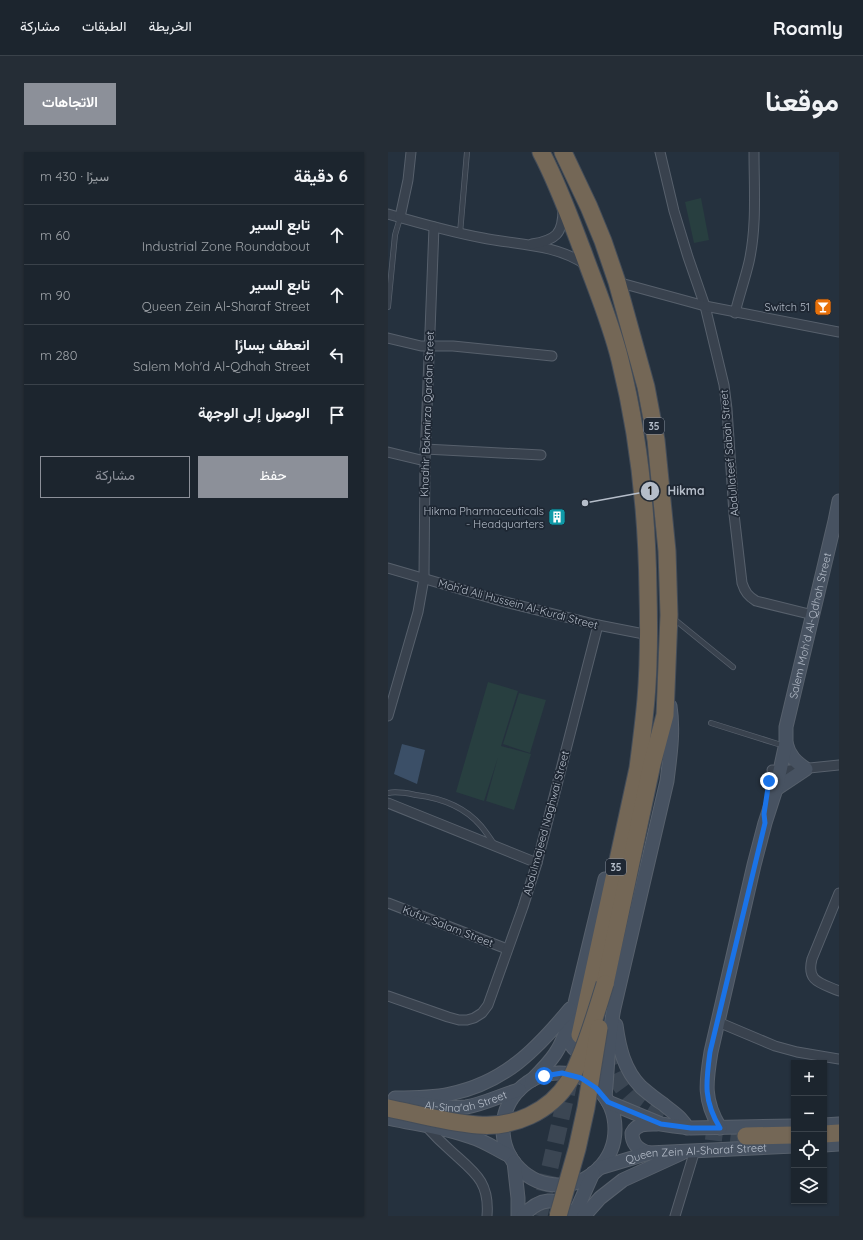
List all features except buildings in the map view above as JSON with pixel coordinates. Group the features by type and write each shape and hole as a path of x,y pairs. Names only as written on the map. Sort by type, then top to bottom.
{"highway":[{"name":"35","path":"541,152 562,196 607,316 620,359 632,414 639,462 648,548 649,635 646,698 638,768 584,1003 580,1035"},
{"name":"35","path":"558,1216 577,1149 586,1108 605,984 652,764 665,715 669,615 667,551 656,440 646,386 617,282 603,241 563,152"},
{"path":"390,1110 451,1121 490,1126 515,1121 540,1110 557,1096 570,1080 588,1038 605,984"},
{"path":"827,1134 839,1133"},
{"path":"746,1136 791,1135"}],"main road":[{"name":"Salem Moh'd Al-Qdhah Street","path":"765,823 766,803 776,771 837,522 839,501"},
{"path":"569,1021 569,1033 572,1047 577,1052 588,1054 594,1053 606,1040 667,781 672,728 667,689"},
{"path":"776,790 806,769 793,759 782,744"},
{"name":"Salem Moh'd Al-Qdhah Street","path":"720,1128 709,1106 707,1094 710,1052 765,823 776,790 776,771"},
{"path":"518,1216 516,1178 512,1159 504,1139 504,1122 509,1105 519,1090 532,1080 554,1055 558,1049 569,1021 584,1003"},
{"path":"390,1110 436,1096 450,1094 477,1086 493,1079 517,1063 540,1044 584,1003"},
{"path":"614,1008 618,1041 627,1068 641,1087 678,1115 687,1128"},
{"path":"606,1100 611,1022"},
{"path":"523,1216 536,1204 549,1201 560,1203 572,1216 596,1170 612,1148 615,1125 613,1113 606,1100 592,1084 575,1076 556,1073 532,1080"},
{"name":"Al-Sina'ah Street","path":"390,1110 433,1106 465,1107 519,1090"},
{"name":"Queen Zein Al-Sharaf Street","path":"606,1100 661,1124 687,1128 791,1126"},
{"path":"465,1107 481,1116 484,1120 482,1130 474,1134 467,1135"},
{"name":"Al-Sina'ah Street","path":"390,1110 426,1126 467,1135 480,1140 512,1159"},
{"path":"650,1153 638,1148 633,1141 632,1133 637,1126 642,1124 661,1124"},
{"path":"827,1125 839,1124"},
{"path":"827,1145 839,1144"},
{"name":"Queen Zein Al-Sharaf Street","path":"596,1170 650,1153 791,1146"},
{"path":"584,1216 600,1198 623,1180 692,1150"},
{"path":"512,1159 530,1177 551,1184 573,1183 584,1179 596,1170"}],"street":[{"path":"400,217 408,180 411,152"},
{"name":"Abdullateef Sabah Street","path":"660,152 674,211 705,306 724,385 734,514 742,583 745,591 756,601 813,615"},
{"path":"735,313 749,262 752,242 754,213 754,152"},
{"path":"529,245 548,241 558,232 562,219 562,196"},
{"path":"388,214 460,233 529,245 567,254 589,267"},
{"name":"Khadhir Bakmirza Qardan Street","path":"388,716 392,692 418,612 424,578 425,449 434,227"},
{"path":"617,282 735,313 839,332"},
{"path":"388,338 411,344 453,346 552,356"},
{"path":"425,449 541,455"},
{"path":"388,452 425,461"},
{"name":"Moh'd Ali Hussein Al-Kurdi Street","path":"388,568 501,601 598,625 649,635"},
{"name":"Abdulmajeed Naghwai Street","path":"388,996 459,1020 474,1018 482,1013 488,1005 523,908 537,863 598,625"},
{"path":"776,771 839,765"},
{"path":"388,803 537,863"},
{"path":"839,893 812,959 810,968 815,980 839,991"},
{"name":"Kufur Salam Street","path":"388,903 507,949"},
{"path":"718,1022 775,1046 797,1052 839,1059"},
{"path":"426,1126 448,1149 479,1177 486,1192 487,1216"},
{"path":"675,1216 692,1150"}],"lane":[{"path":"460,233 467,152"},
{"path":"388,307 395,234 400,217"},
{"path":"669,615 734,667"},
{"path":"711,723 782,744"},
{"path":"388,792 429,797 450,803 466,812 481,825 496,847"}],"green space":[{"path":"701,198 709,240 694,243 685,202"},
{"path":"488,682 518,691 501,746 531,754 514,810 486,801 498,757 484,801 456,792"},
{"path":"519,693 546,700 530,753 503,744"}],"water":[{"path":"402,744 425,750 417,784 394,774"}],"tunnel":[{"path":"604,1051 617,1079 633,1100 654,1115 669,1122"},
{"path":"539,1216 570,1078"},
{"path":"706,1131 746,1136"}],"place":[{"name":"Switch 51","path":"823,307"},
{"name":"Hikma","path":"585,503"},
{"name":"Hikma Pharmaceuticals - Headquarters","path":"557,517"}],"route":[{"path":"544,1076 562,1073 581,1078 592,1084 608,1102 661,1124 691,1128 720,1128 709,1106 707,1094 710,1052 765,823 764,814 769,781"}]}
